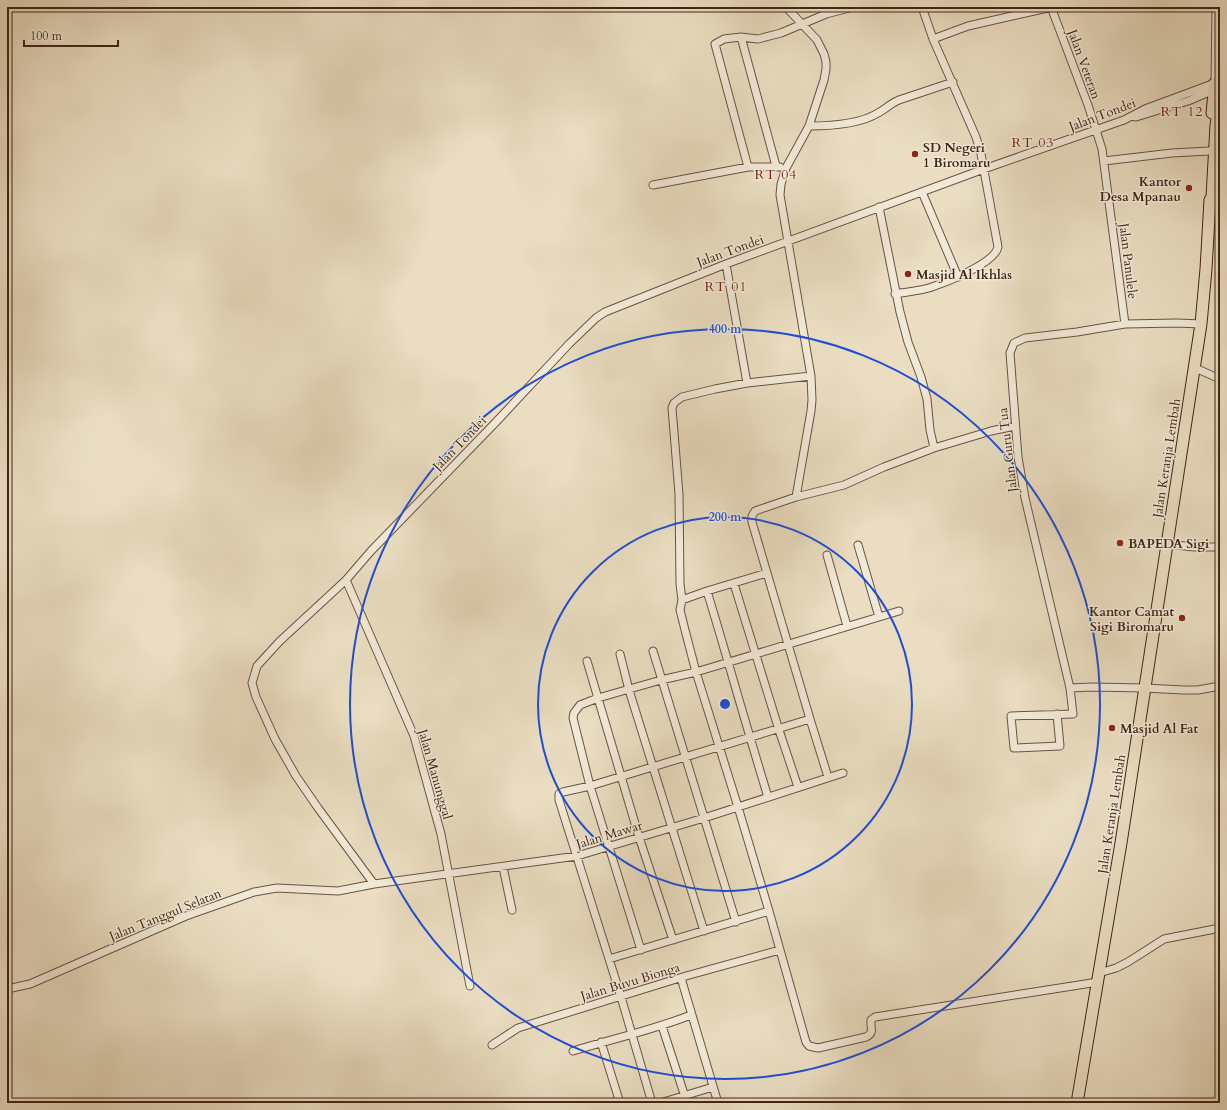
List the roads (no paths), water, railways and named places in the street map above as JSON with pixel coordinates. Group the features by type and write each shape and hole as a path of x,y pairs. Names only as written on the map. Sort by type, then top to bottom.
{"main road":[{"path":"1210,200 1207,196 1209,151 1217,86"},
{"name":"Jalan Keranja Lembah","path":"1077,1103 1099,977 1200,324 1206,270 1210,200 1212,197 1216,124 1220,101"}],"street":[{"path":"786,7 817,40 821,46 826,62 824,80 809,126 786,168 780,195 811,376 811,411 796,497"},
{"path":"748,167 715,44 724,39 741,37 758,38 781,33 826,14 853,7"},
{"path":"895,294 931,287 958,277 987,260 998,251 984,169 976,137 933,38 922,7"},
{"path":"933,38 968,26 1052,7"},
{"name":"Jalan Veteran","path":"1052,7 1096,130"},
{"path":"1216,7 1217,86"},
{"path":"741,37 776,166"},
{"path":"809,126 844,124 869,117 877,114 892,102 953,82"},
{"name":"Jalan Tondei","path":"374,884 296,776 265,719 252,683 257,666 280,641 346,580 546,367 599,315 726,264 984,169 1124,120 1145,109 1217,86"},
{"name":"Jalan Panulele","path":"1096,130 1104,161 1125,324"},
{"path":"1104,161 1172,153 1209,151"},
{"path":"653,186 748,167 776,166 786,168"},
{"path":"922,192 958,277"},
{"path":"880,207 895,294 927,399 930,430 934,448"},
{"path":"726,264 747,383"},
{"name":"Jalan Guru Tua","path":"1057,714 1073,714 1070,688 1025,498 1018,458 1010,353 1014,343 1025,338 1077,332 1125,324 1200,324"},
{"path":"1193,367 1220,379"},
{"path":"811,376 747,383 715,389 682,397 674,403 672,408 679,494 680,584 682,600 680,610 696,672 720,746 806,1042 809,1046 818,1048 866,1037 871,1034 871,1020 875,1016 1099,977 1108,970 1128,962 1164,940 1220,928"},
{"path":"828,777 753,530 752,516 755,511 796,497 844,486 884,467 934,448 991,431 1015,426"},
{"path":"1167,544 1194,547 1220,547"},
{"path":"858,545 879,617"},
{"path":"827,556 847,626"},
{"path":"682,600 767,573"},
{"name":"Jalan Manunggal","path":"346,580 414,736 441,834 470,986"},
{"path":"734,584 798,787"},
{"path":"707,591 768,797"},
{"path":"642,950 590,786 573,718 574,713 580,705 598,698 661,680 696,672 899,611"},
{"path":"653,651 736,922"},
{"path":"620,654 652,767 704,931"},
{"path":"587,661 639,837 673,940"},
{"path":"1070,688 1092,687 1198,690 1220,686"},
{"path":"1057,714 1060,746 1014,748 1011,716 1057,714"},
{"path":"652,1103 559,794 590,786 749,737 779,730 810,719"},
{"name":"Jalan Mawar","path":"374,884 577,856 704,818 843,773"},
{"path":"502,867 512,910"},
{"name":"Jalan Tanggul Selatan","path":"7,989 30,984 186,916 254,892 276,888 338,891 374,884"},
{"path":"609,959 769,911"},
{"name":"Jalan Buvu Bionga","path":"492,1045 518,1028 681,978 780,950"},
{"path":"681,978 712,1087 718,1103"},
{"path":"573,1051 662,1026 691,1015"},
{"path":"662,1026 687,1103"},
{"path":"601,1042 620,1103"},
{"path":"660,1103 712,1087"}],"place":[{"name":"SD Negeri 1 Biromaru","path":"915,154"},
{"name":"Kantor Desa Mpanau","path":"1189,188"},
{"name":"Masjid Al Ikhlas","path":"908,274"},
{"name":"BAPEDA Sigi","path":"1120,543"},
{"name":"Kantor Camat Sigi Biromaru","path":"1182,618"},
{"name":"Masjid Al Fat","path":"1112,728"}],"district":[{"name":"RT 12","path":"1182,111"},
{"name":"RT 03","path":"1033,142"},
{"name":"RT 04","path":"776,174"},
{"name":"RT 01","path":"726,286"}]}
